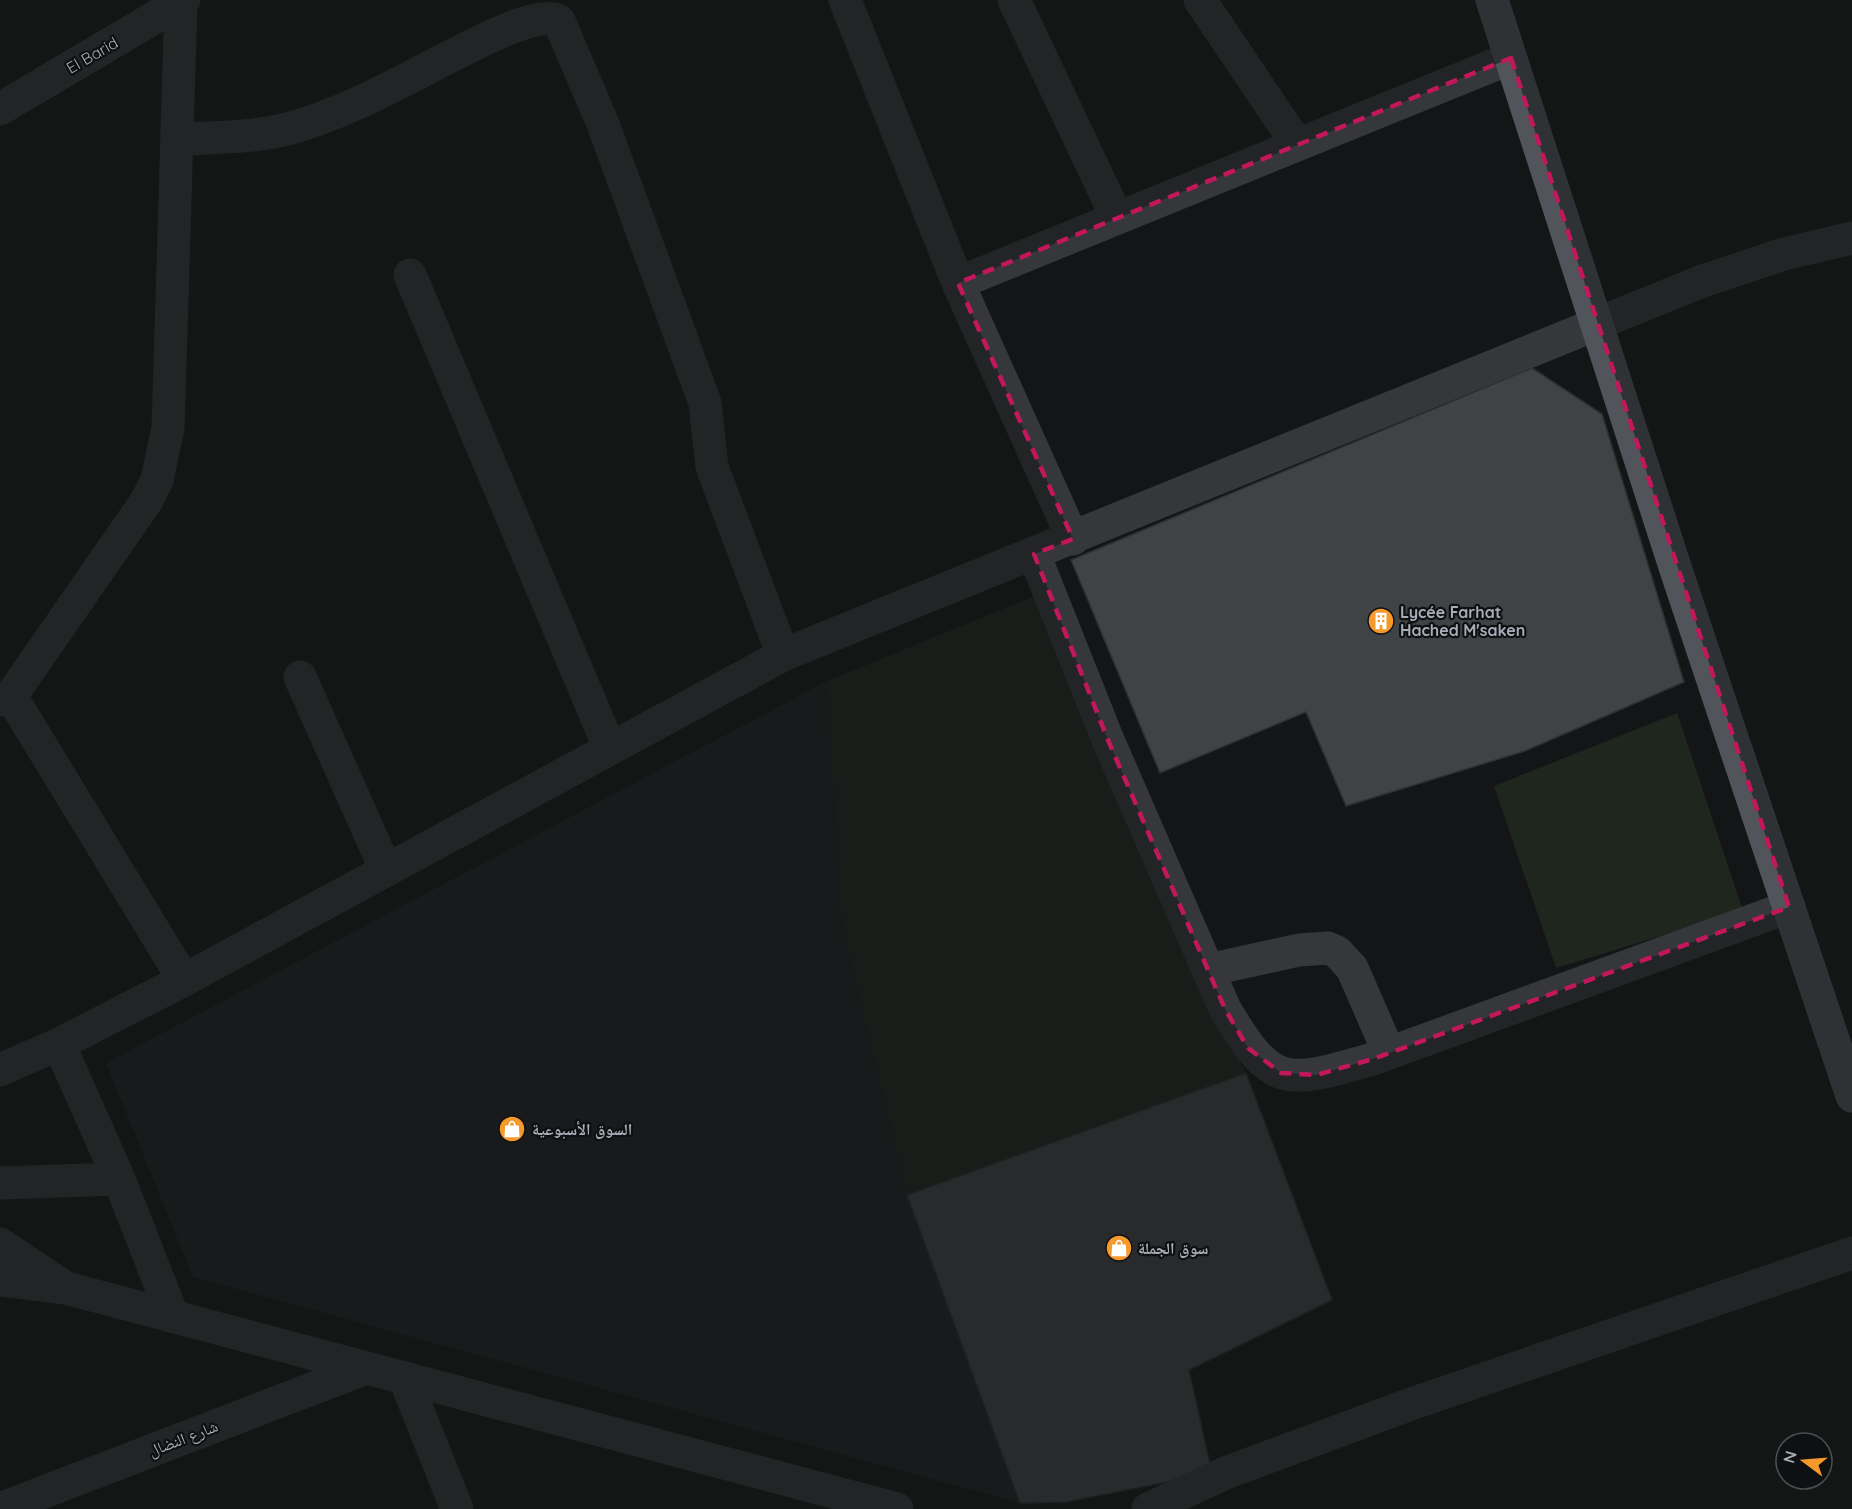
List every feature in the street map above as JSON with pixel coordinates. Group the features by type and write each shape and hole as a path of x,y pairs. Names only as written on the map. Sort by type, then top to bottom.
{"main road":[{"path":"1492,0 1596,323 1852,1096"}],"street":[{"path":"845,0 958,283 1073,539"},
{"path":"1014,0 1117,218"},
{"path":"1200,0 1297,144"},
{"path":"183,2 168,428 157,480 136,517 6,698 184,980"},
{"name":"El Barid","path":"0,109 183,2"},
{"path":"178,140 286,129 351,105 477,43 521,25 544,18 559,21 603,124 705,403 712,467 783,655"},
{"path":"958,283 1511,58"},
{"path":"0,1070 59,1044 184,980 783,655 1034,555 1700,282 1784,254 1852,238"},
{"path":"410,275 609,749"},
{"path":"1034,555 1108,740 1225,1009 1248,1048 1265,1065 1281,1073 1294,1076 1316,1075 1389,1053 1789,907"},
{"path":"300,677 386,870"},
{"path":"1208,970 1299,950 1328,948 1337,952 1352,968 1389,1053"},
{"path":"59,1044 119,1179 173,1317"},
{"path":"0,1184 119,1179"},
{"path":"0,1244 66,1288"},
{"path":"1148,1509 1228,1472 1411,1404 1852,1253"},
{"path":"0,1280 66,1288 879,1507"},
{"name":"شارع النضال","path":"0,1509 366,1368"},
{"path":"405,1380 457,1509"}],"highlighted area":[{"path":"1511,58 1789,907 1373,1059 1316,1075 1281,1073 1248,1048 1225,1009 1108,740 1034,554 1073,539 958,283"}],"shaded area":[{"path":"1037,595 1246,1073 907,1195 842,925 827,681"},
{"name":"السوق اﻷسبوعية","path":"827,681 842,925 907,1195 1020,1503 193,1277 106,1063"},
{"path":"1677,713 1743,911 1556,968 1494,786"}],"building":[{"name":"Lycée Farhat Hached M'saken","path":"1532,368 1602,414 1684,682 1525,751 1346,806 1306,712 1160,773 1071,560"},
{"name":"سوق الجملة","path":"1246,1073 1332,1300 1189,1370 1212,1473 1066,1502 1020,1503 907,1195"}],"place":[{"name":"Lycée Farhat Hached M'saken","path":"1381,621"},
{"name":"السوق اﻷسبوعية","path":"512,1129"},
{"name":"سوق الجملة","path":"1119,1248"}]}
